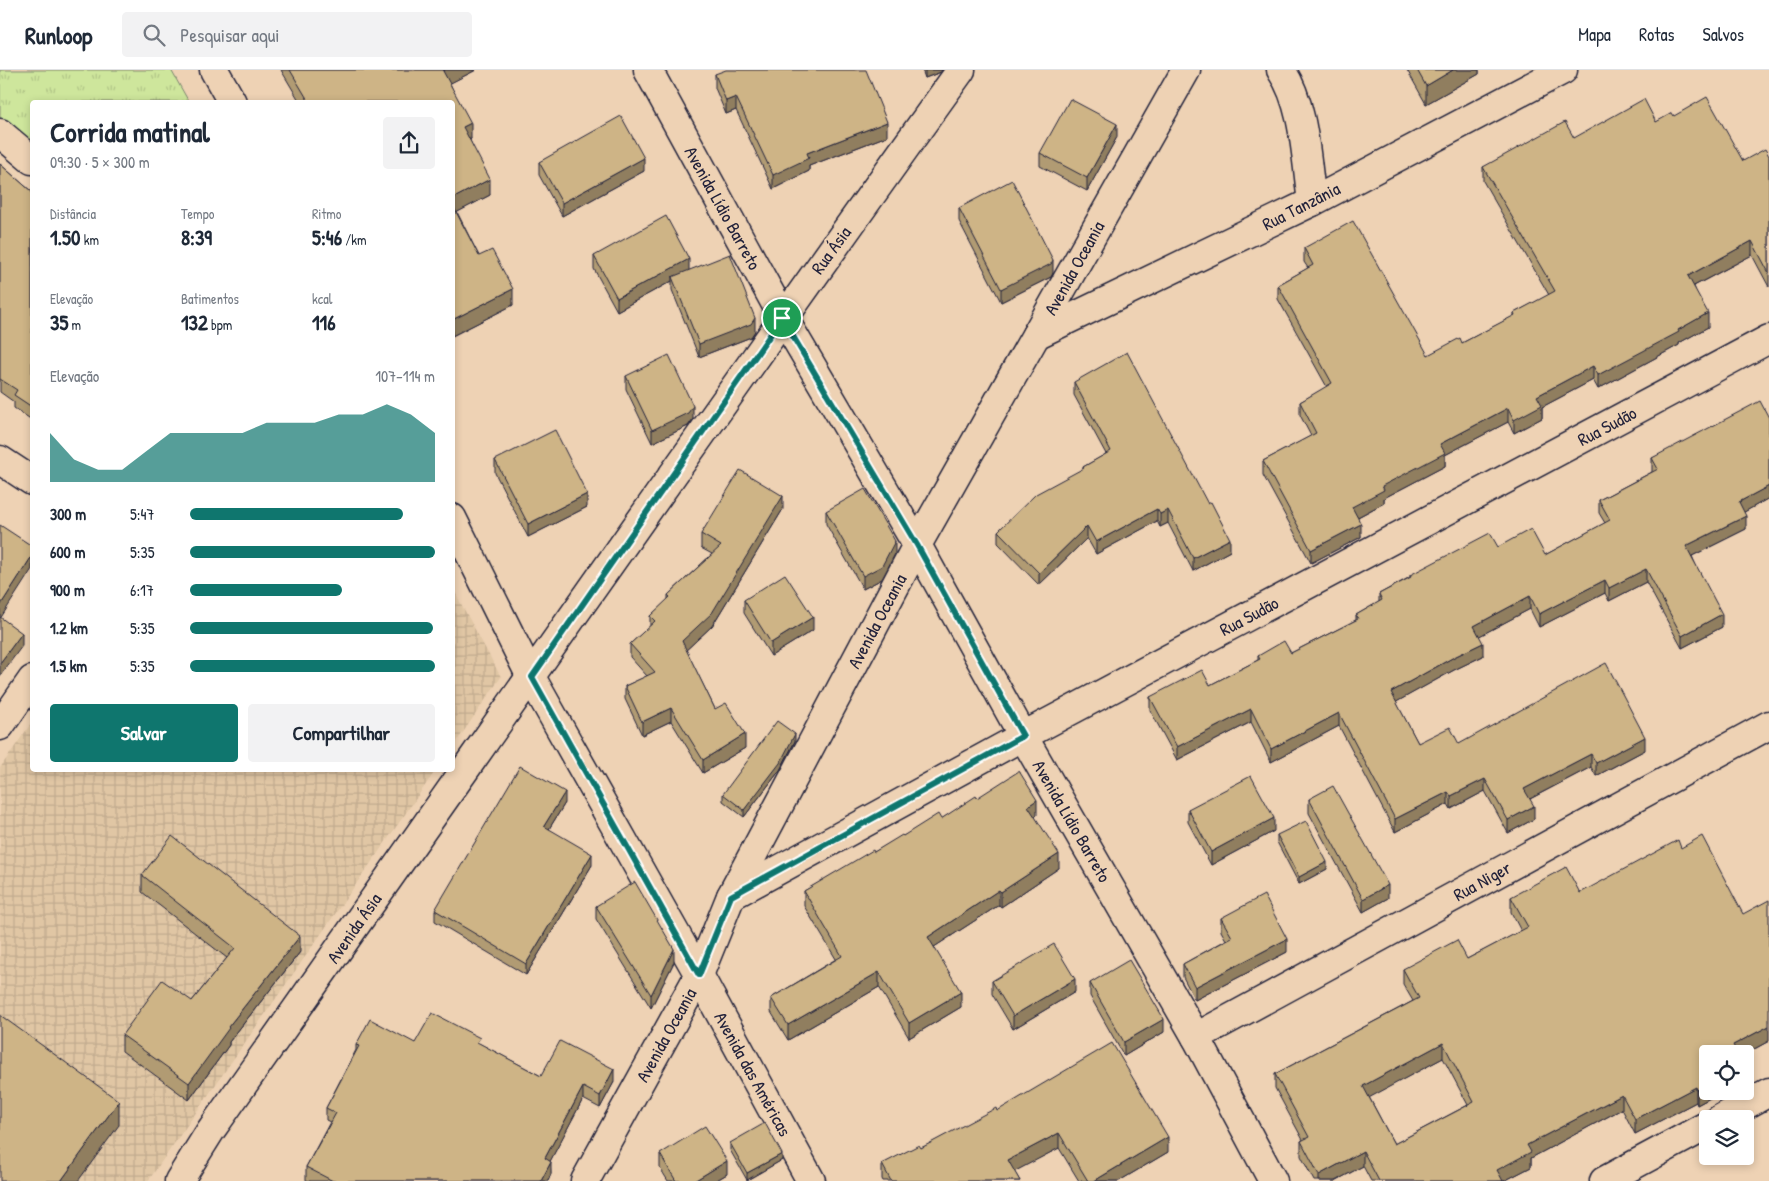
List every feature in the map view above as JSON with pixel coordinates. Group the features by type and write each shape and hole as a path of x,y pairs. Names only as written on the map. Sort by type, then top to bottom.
{"street":[{"path":"214,70 231,100"},
{"name":"Avenida Lídio Barreto","path":"648,70 782,318 917,545 1023,736 1196,1037 1273,1181"},
{"name":"Rua Ásia","path":"532,677 782,318 960,70"},
{"name":"Avenida Oceania","path":"585,1181 699,975 731,896 917,545 1186,70"},
{"path":"1281,70 1290,84 1298,104 1312,202"},
{"name":"Rua Tanzânia","path":"1036,335 1312,202 1563,70"},
{"path":"0,133 30,158"},
{"name":"Rua Sudão","path":"731,896 1023,736 1769,339"},
{"path":"0,460 30,480"},
{"name":"Avenida das Américas","path":"455,524 532,677 699,975 811,1181"},
{"name":"Avenida Ásia","path":"178,1181 211,1130 532,677"},
{"path":"0,726 30,683"},
{"name":"Rua Niger","path":"1196,1037 1769,725"},
{"path":"1736,1110 1769,1092"},
{"path":"1604,1181 1699,1130"}],"shaded area":[{"path":"455,593 501,677 455,744"},
{"path":"30,725 30,772 435,772 148,1181 0,1181 0,768"}],"green space":[{"path":"0,70 171,70 188,100 30,100 30,149 0,124"}],"building":[{"path":"290,70 445,70 443,71 471,123 463,127 490,179 455,197 455,100 308,100"},
{"path":"726,70 866,70 887,122 807,153 809,158 773,175 736,97 726,101 715,74"},
{"path":"1417,70 1453,70 1426,86"},
{"path":"1707,97 1743,161 1765,149 1769,156 1769,273 1752,241 1688,276 1708,313 1678,330 1679,332 1598,375 1593,366 1537,396 1542,405 1514,420 1508,408 1440,444 1445,453 1382,486 1384,490 1352,507 1361,524 1311,550 1263,461 1316,433 1300,402 1332,383 1278,285 1313,265 1304,248 1353,221 1428,355 1460,338 1462,343 1555,291 1483,167 1565,122 1574,138 1644,99 1656,122 1672,113 1674,116"},
{"path":"1070,99 1117,124 1087,178 1040,153"},
{"path":"621,116 644,158 562,203 539,162"},
{"path":"0,164 30,190 30,406 14,395 17,390 0,379"},
{"path":"1012,180 1053,260 1051,264 1001,289 959,208"},
{"path":"455,210 479,256 492,250 513,289 455,318"},
{"path":"666,216 689,259 617,298 594,256"},
{"path":"730,254 755,318 751,324 699,344 672,277"},
{"path":"1127,352 1208,504 1211,502 1230,539 1193,558 1168,510 1160,514 1157,509 1096,542 1087,526 1039,573 998,531 1036,494 1111,451 1074,382"},
{"path":"669,355 693,406 688,413 652,430 626,376"},
{"path":"1760,401 1769,418 1769,486 1739,502 1746,516 1686,546 1722,614 1682,636 1646,569 1609,588 1605,580 1539,614 1530,596 1474,626 1483,643 1391,692 1418,743 1450,727 1459,744 1606,663 1645,737 1596,763 1591,754 1524,789 1534,806 1508,820 1485,779 1451,796 1448,792 1395,819 1339,713 1271,749 1251,709 1177,747 1150,697 1202,670 1210,685 1260,659 1258,656 1284,641 1291,653 1358,619 1356,615 1382,600 1379,594 1411,577 1410,575 1490,533 1498,547 1531,529 1545,555 1610,520 1599,500 1658,469 1652,458"},
{"path":"555,430 587,494 528,524 495,460"},
{"path":"740,470 783,496 712,613 682,641 715,709 726,703 745,734 703,760 671,708 642,722 625,686 655,672 630,644 655,621 650,616 670,597 668,595 721,546 701,534"},
{"path":"865,489 895,541 882,566 863,576 826,511"},
{"path":"0,525 30,545 30,559 0,606"},
{"path":"785,574 813,617 771,643 744,600"},
{"path":"0,617 22,633 0,663"},
{"path":"777,721 795,734 780,763 744,810 723,794"},
{"path":"520,766 565,792 544,826 592,854 526,964 435,910"},
{"path":"1019,771 1037,800 1028,806 1059,854 1001,892 999,890 928,937 961,992 909,1023 879,972 788,1025 771,998 842,956 804,891 873,850 874,852 903,836 938,814 941,819"},
{"path":"1251,776 1274,818 1211,852 1188,809"},
{"path":"1333,786 1388,885 1363,899 1309,799"},
{"path":"1306,821 1327,862 1299,877 1277,835"},
{"path":"172,836 300,936 228,1027 189,1083 122,1035 162,980 192,1001 235,948 142,875"},
{"path":"1702,836 1743,914 1769,900 1769,1026 1733,1045 1699,1045 1699,1089 1697,1090 1696,1087 1635,1119 1622,1095 1527,1145 1531,1152 1497,1170 1503,1181 1379,1181 1363,1151 1319,1175 1301,1141 1309,1137 1275,1074 1419,998 1403,969 1457,940 1467,959 1528,927 1511,897 1566,867 1580,893 1678,840 1681,848","holes":["1443,1043 1474,1102 1394,1144 1363,1086"]},
{"path":"635,882 674,949 651,995 596,906"},
{"path":"1264,895 1287,939 1195,987 1183,964 1232,937 1221,918"},
{"path":"1054,944 1075,979 1013,1016 992,981"},
{"path":"1129,960 1164,1019 1124,1042 1090,983"},
{"path":"432,1013 480,1038 477,1042 541,1076 560,1041 614,1069 600,1096 583,1087 545,1158 551,1162 541,1181 333,1181 306,1167 336,1113 326,1108 359,1046 356,1045 370,1019 415,1043"},
{"path":"0,1015 119,1101 61,1181 0,1181"},
{"path":"1112,1043 1168,1137 1094,1181 1088,1181 1059,1133 1008,1160 1020,1181 891,1181 882,1164 919,1145 921,1148 996,1108 997,1111"},
{"path":"765,1123 782,1154 747,1173 730,1143"},
{"path":"705,1126 727,1161 694,1181 676,1181 660,1154"}],"route":[{"path":"782,318 917,545 1023,736 731,896 699,975 532,677 782,318"}]}
